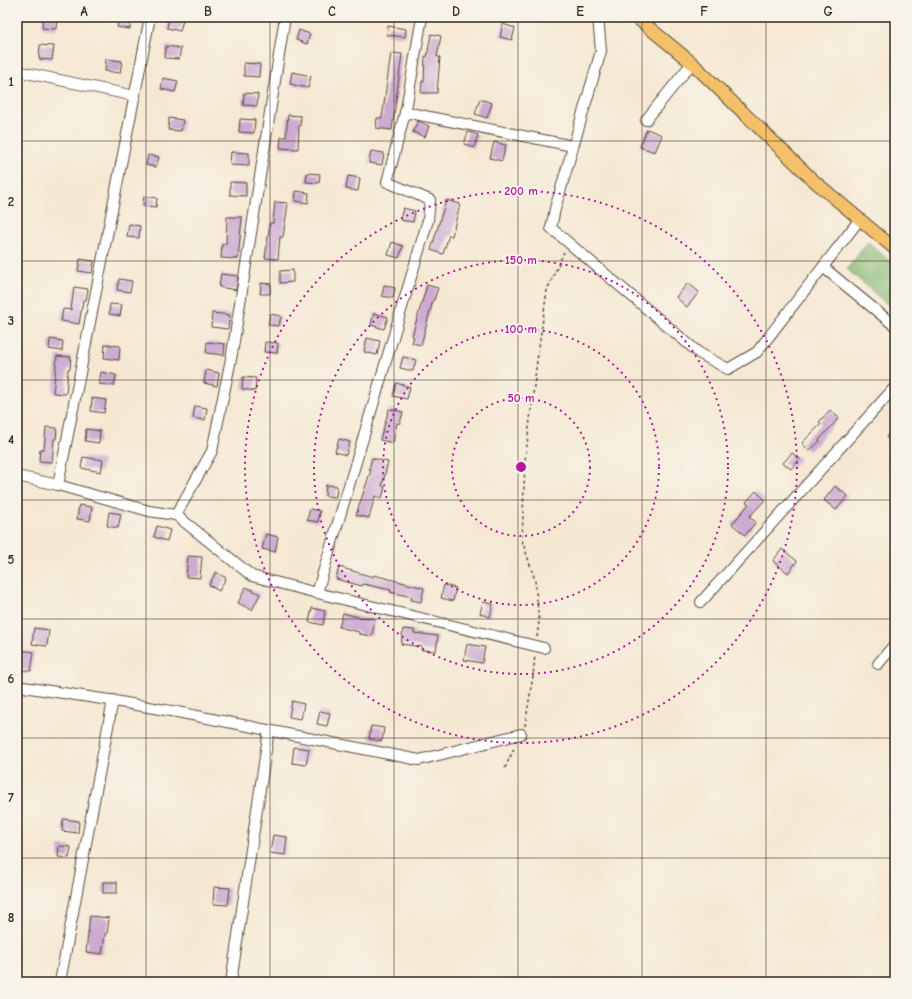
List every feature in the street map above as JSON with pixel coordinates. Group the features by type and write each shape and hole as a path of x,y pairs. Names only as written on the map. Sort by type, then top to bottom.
{"main road":[{"path":"636,17 692,63 812,180 895,249"}],"street":[{"path":"58,485 150,17"},
{"path":"176,515 212,451 232,354 285,17"},
{"path":"317,593 428,220 430,200 387,182 405,112 422,17"},
{"path":"598,17 601,51 555,209 551,228 700,354 728,369 757,352 860,219"},
{"path":"646,120 692,63"},
{"path":"17,71 135,96"},
{"path":"405,112 573,146"},
{"path":"823,267 895,326"},
{"path":"701,602 895,387"},
{"path":"17,476 58,485 149,511 176,515 252,576 540,647"},
{"path":"878,664 895,644"},
{"path":"17,686 113,700 419,760 521,734"},
{"path":"60,982 113,700"},
{"path":"231,982 269,730"}],"path":[{"path":"505,768 526,724 533,676 540,647 539,622 534,580 522,540 525,461 547,290 568,243"}],"green space":[{"path":"868,242 895,266 895,311 847,269"}],"building":[{"path":"43,17 57,17 56,29 42,28"},
{"path":"119,17 131,17 130,29 117,27"},
{"path":"169,17 183,20 180,31 167,28"},
{"path":"503,24 515,28 512,40 500,37"},
{"path":"388,26 406,29 405,37 387,35"},
{"path":"299,30 310,34 307,44 296,40"},
{"path":"431,34 441,36 437,57 440,57 437,93 421,93 422,81 424,81 425,56 427,57"},
{"path":"40,45 54,46 52,60 39,59"},
{"path":"166,46 181,48 179,59 165,58"},
{"path":"391,53 402,54 392,130 376,128 377,118 382,118"},
{"path":"106,59 122,61 120,73 105,71"},
{"path":"244,63 260,64 259,77 244,76"},
{"path":"292,72 311,76 308,88 290,84"},
{"path":"163,78 178,81 175,92 161,89"},
{"path":"244,93 258,94 257,106 243,105"},
{"path":"480,99 492,103 487,118 475,114"},
{"path":"288,115 301,116 298,149 280,148 281,137 286,137"},
{"path":"169,118 183,120 181,131 168,130"},
{"path":"240,119 255,120 254,133 239,132"},
{"path":"418,121 429,126 425,137 413,132"},
{"path":"647,129 662,135 655,152 640,147"},
{"path":"468,132 478,135 474,148 464,144"},
{"path":"494,142 506,145 502,161 490,158"},
{"path":"371,151 384,153 382,165 369,163"},
{"path":"231,152 249,153 249,166 230,165"},
{"path":"148,155 159,157 156,167 146,165"},
{"path":"307,173 320,174 319,183 306,182"},
{"path":"348,176 360,178 358,191 346,189"},
{"path":"230,182 246,183 246,196 230,195"},
{"path":"296,191 309,193 308,203 295,201"},
{"path":"144,196 157,198 156,207 143,206"},
{"path":"446,200 460,204 452,236 449,235 443,254 431,250"},
{"path":"275,202 288,203 283,237 280,237 278,259 265,258 270,223 273,223"},
{"path":"403,208 415,211 413,222 400,220"},
{"path":"227,217 242,217 238,259 221,258 222,244 226,244"},
{"path":"129,224 140,226 139,238 127,237"},
{"path":"392,242 403,246 399,258 388,255"},
{"path":"80,259 94,261 92,273 78,271"},
{"path":"293,270 293,282 280,283 280,271"},
{"path":"221,274 238,276 236,290 219,287"},
{"path":"119,279 132,281 130,292 117,290"},
{"path":"261,283 271,284 270,294 260,294"},
{"path":"688,283 699,292 687,307 676,297"},
{"path":"384,285 395,288 393,298 382,296"},
{"path":"427,285 438,288 433,300 421,345 412,343 414,337 412,336"},
{"path":"74,287 88,289 86,300 83,300 79,324 61,321 63,309 71,310"},
{"path":"110,304 122,305 120,316 109,314"},
{"path":"212,313 230,315 228,329 211,327"},
{"path":"374,313 388,317 384,329 371,325"},
{"path":"270,314 281,316 279,326 268,325"},
{"path":"367,338 380,341 377,355 364,352"},
{"path":"50,339 63,341 62,351 49,349"},
{"path":"207,342 225,344 224,355 206,353"},
{"path":"265,342 278,343 277,353 264,352"},
{"path":"105,344 120,346 119,360 104,358"},
{"path":"57,356 71,357 70,369 68,369 66,394 53,393"},
{"path":"403,357 416,360 413,371 400,368"},
{"path":"206,370 219,373 217,386 204,383"},
{"path":"101,372 116,375 114,386 99,384"},
{"path":"243,377 256,378 255,391 242,389"},
{"path":"396,383 410,387 407,399 393,396"},
{"path":"92,398 106,400 104,413 91,411"},
{"path":"195,406 207,408 205,420 193,418"},
{"path":"389,409 403,412 400,423 397,423 393,443 380,440"},
{"path":"830,410 839,418 819,440 820,441 809,451 802,443 821,424 819,422"},
{"path":"895,425 895,444 886,437"},
{"path":"46,427 57,428 56,439 54,439 52,462 39,461 40,449 44,449"},
{"path":"86,429 100,431 99,443 85,441"},
{"path":"339,439 350,442 346,455 335,452"},
{"path":"792,453 800,459 791,469 783,463"},
{"path":"83,457 103,460 101,472 81,468"},
{"path":"372,458 388,462 382,486 385,487 382,498 375,496 369,518 356,515 371,470 369,469"},
{"path":"326,485 337,486 336,497 325,496"},
{"path":"835,486 848,496 836,510 824,500"},
{"path":"756,491 765,500 749,517 756,522 745,535 732,524 749,504 746,502"},
{"path":"79,505 92,507 90,521 77,519"},
{"path":"310,509 320,511 318,522 307,520"},
{"path":"109,512 121,514 118,528 107,526"},
{"path":"157,526 170,530 167,541 154,537"},
{"path":"266,534 278,537 275,552 262,549"},
{"path":"782,549 797,561 788,573 773,561"},
{"path":"188,556 202,557 200,578 186,577"},
{"path":"339,567 373,577 374,575 424,588 421,602 411,600 412,597 390,592 391,590 363,584 362,586 336,579"},
{"path":"216,572 226,578 219,591 209,585"},
{"path":"444,585 456,588 453,601 441,598"},
{"path":"246,587 260,594 252,610 238,603"},
{"path":"483,602 493,604 490,617 480,614"},
{"path":"312,608 325,611 323,625 309,622"},
{"path":"343,613 362,618 375,619 372,636 359,634 359,632 339,627"},
{"path":"34,628 49,630 47,646 32,644"},
{"path":"403,629 414,630 414,633 438,636 436,651 421,650 422,647 401,644"},
{"path":"467,644 485,647 482,663 464,660"},
{"path":"19,650 34,652 31,671 17,670"},
{"path":"292,701 304,704 301,719 289,717"},
{"path":"320,711 330,713 327,726 317,724"},
{"path":"371,726 384,728 382,741 369,739"},
{"path":"294,747 309,749 306,765 292,763"},
{"path":"63,819 79,821 78,833 62,831"},
{"path":"273,835 287,837 285,855 270,853"},
{"path":"59,846 71,847 69,858 58,857"},
{"path":"103,882 117,882 117,893 103,893"},
{"path":"214,887 230,888 228,905 213,904"},
{"path":"90,916 109,918 102,954 86,952"}]}
